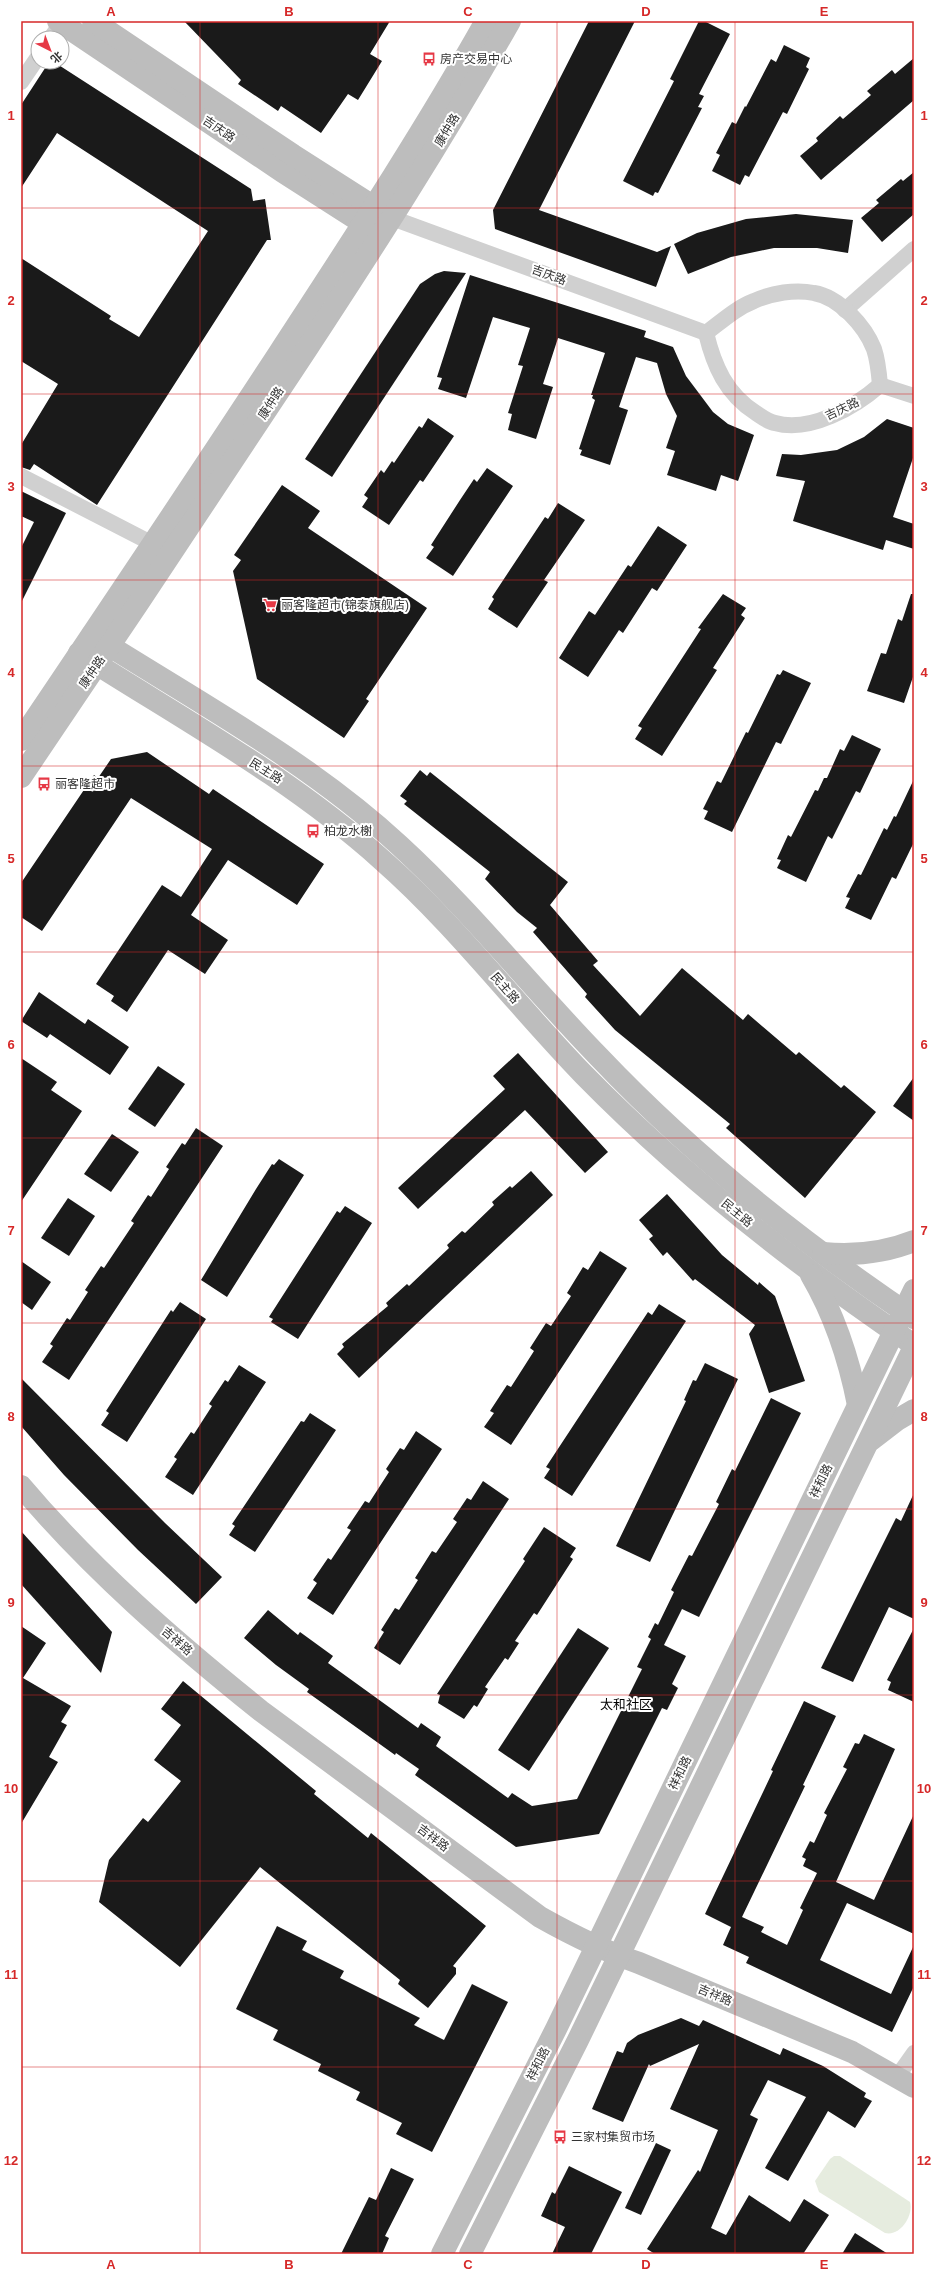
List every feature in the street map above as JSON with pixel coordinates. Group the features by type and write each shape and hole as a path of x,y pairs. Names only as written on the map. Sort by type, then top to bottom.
{"main road":[{"name":"吉庆路","path":"93,21 381,220"},
{"name":"康仲路","path":"21,777 88,659 381,220 450,84 486,21"},
{"name":"康仲路","path":"101,640 153,544 464,101 510,21"},
{"name":"吉庆路","path":"56,27 381,220"},
{"name":"民主路","path":"101,640 307,771 360,811 399,845 462,906 599,1058 674,1132 823,1253 909,1315"},
{"name":"康仲路","path":"21,740 88,659"},
{"name":"民主路","path":"88,659 294,789 346,828 384,861 446,922 583,1074 658,1148 807,1269 914,1346"},
{"path":"823,1253 866,1254 887,1250 914,1241"},
{"path":"807,1269 838,1330 853,1380 858,1405"},
{"name":"祥和路","path":"442,2254 596,1947 894,1331 909,1315 914,1290"},
{"name":"祥和路","path":"470,2254 619,1956 914,1346"},
{"path":"866,1445 886,1428 914,1410"},
{"name":"吉祥路","path":"21,1486 51,1521 98,1569 225,1683 540,1917 596,1947 852,2052 906,2082"}],"street":[{"path":"21,82 30,69"},
{"name":"吉庆路","path":"381,220 706,332 712,358 724,382 742,403 775,424 794,424 831,416 849,409 880,385"},
{"path":"845,310 914,249"},
{"path":"706,332 741,307 755,300 786,292 816,293 845,310 857,322 873,348 878,362 880,385 914,396"},
{"path":"21,476 153,544"},
{"path":"906,2082 914,2053"}],"shaded area":[{"path":"834,2156 840,2156 910,2202 911,2207 908,2219 901,2228 896,2232 885,2233 819,2192 815,2181 830,2159"}],"building":[{"path":"184,21 390,21 370,54 382,61 358,100 348,94 321,133 281,106 278,111 238,84 241,80"},
{"path":"589,21 635,21 539,210 657,252 671,246 656,287 495,229 493,210"},
{"path":"699,21 704,21 730,34 699,94 704,96 698,107 702,108 658,193 655,192 653,196 623,181 674,81 670,79"},
{"path":"784,45 810,58 806,67 809,69 787,114 783,112 749,177 745,175 740,185 712,171 720,155 716,153 732,122 736,124 745,106 746,107 771,59 776,62"},
{"path":"914,58 914,100 821,180 800,156 818,141 816,138 840,116 843,119 871,95 867,91 892,70 895,74"},
{"path":"44,70 66,70 251,189 253,201 265,199 271,240 267,240 97,505 34,464 30,470 21,467 21,445 58,384 21,361 21,258 111,316 109,319 139,337 208,231 57,133 21,188 21,105"},
{"path":"914,172 914,214 882,242 861,218 879,203 876,200 901,179 903,181"},
{"path":"796,214 853,220 848,253 817,248 774,248 731,257 688,274 674,244 697,233 746,219"},
{"path":"444,271 466,273 332,477 305,459 420,284 435,274"},
{"path":"470,275 646,331 644,337 673,347 686,376 713,412 728,424 754,435 738,481 721,475 716,491 667,475 675,451 666,448 677,416 666,394 657,363 636,357 619,407 628,410 610,465 580,455 582,450 579,449 595,400 592,398 593,395 591,395 605,353 558,338 543,384 553,387 536,439 508,430 512,414 508,413 523,366 518,365 530,328 493,317 466,398 438,389 442,378 437,377"},
{"path":"428,418 454,436 423,482 420,480 389,525 362,507 368,498 364,495 381,470 384,473 392,461 394,463 419,426 422,428"},
{"path":"887,419 914,428 914,455 893,517 914,524 914,549 886,540 883,550 793,521 805,481 776,476 782,454 801,455 837,450 864,437"},
{"path":"487,468 513,486 453,576 426,558 434,547 431,545 474,479 477,482"},
{"path":"282,485 320,511 308,528 427,608 366,699 369,701 344,738 257,679 233,571 241,560 234,555"},
{"path":"21,491 66,513 21,603 21,548 34,522 21,516"},
{"path":"558,503 585,520 544,580 548,582 517,628 488,609 494,599 492,597 545,517 548,519"},
{"path":"658,526 687,545 657,591 652,588 623,633 619,630 588,677 559,658 589,611 595,615 628,565 631,567"},
{"path":"723,594 746,608 741,615 745,618 713,668 717,670 662,756 635,739 642,728 638,726 701,629 698,628"},
{"path":"911,594 914,594 914,674 904,703 867,691 881,653 886,654 898,619 902,621"},
{"path":"783,670 811,683 781,744 776,742 732,832 704,819 708,811 703,809 717,781 721,783 777,674 780,675"},
{"path":"852,735 881,749 860,793 856,791 832,839 828,836 806,882 777,868 781,860 777,859 788,835 791,837 815,790 818,791 824,778 827,778 840,749 844,751"},
{"path":"147,752 209,794 213,789 324,864 297,905 228,860 191,915 228,940 205,974 168,950 127,1012 111,1001 114,996 96,984 162,885 181,897 212,849 131,798 42,931 21,917 21,883 94,775 98,778 111,759"},
{"path":"420,770 427,776 430,772 568,882 550,905 598,961 593,965 640,1016 682,968 743,1020 748,1014 796,1055 799,1052 841,1088 844,1085 876,1112 805,1198 726,1128 730,1124 615,1030 585,997 587,994 533,932 537,928 517,912 485,879 490,872 404,804 407,801 400,796"},
{"path":"914,779 914,842 896,879 892,877 871,920 845,908 850,898 846,897 858,874 861,875 884,828 887,830 894,816 896,817"},
{"path":"39,992 85,1024 88,1019 129,1047 110,1075 50,1034 47,1038 21,1021"},
{"path":"518,1053 608,1152 585,1173 525,1110 418,1209 398,1188 505,1089 493,1076"},
{"path":"21,1058 57,1082 51,1090 82,1111 21,1202"},
{"path":"158,1066 185,1084 155,1127 128,1109"},
{"path":"914,1077 914,1121 893,1106"},
{"path":"196,1128 223,1146 69,1380 42,1362 53,1346 50,1344 67,1318 70,1320 88,1292 85,1290 101,1266 104,1268 134,1223 131,1221 148,1195 151,1197 169,1169 166,1167 182,1143 185,1145"},
{"path":"112,1134 139,1152 111,1192 84,1174"},
{"path":"279,1159 304,1175 227,1297 201,1280 272,1164 274,1165"},
{"path":"531,1171 553,1195 359,1378 337,1354 344,1347 342,1344 388,1306 386,1303 407,1284 409,1286 449,1248 447,1245 462,1231 465,1233 494,1205 492,1202 510,1186 512,1188"},
{"path":"667,1194 722,1255 758,1285 759,1282 775,1296 805,1381 769,1393 749,1334 755,1325 695,1279 693,1281 667,1252 663,1256 649,1239 653,1236 639,1220"},
{"path":"68,1198 95,1216 69,1256 41,1238"},
{"path":"345,1206 372,1223 298,1339 271,1322 273,1319 269,1317 337,1211 340,1213"},
{"path":"600,1251 627,1268 511,1445 484,1427 494,1413 490,1411 507,1385 511,1387 534,1351 530,1348 546,1323 551,1326 571,1296 567,1293 583,1267 588,1270"},
{"path":"21,1261 51,1282 32,1310 21,1302"},
{"path":"180,1302 206,1319 127,1442 101,1425 109,1413 106,1411 171,1310 173,1312"},
{"path":"659,1304 686,1321 572,1496 544,1478 550,1469 546,1467 648,1312 652,1315"},
{"path":"705,1363 738,1379 650,1562 616,1546 686,1401 684,1400 693,1380 696,1381"},
{"path":"239,1365 266,1382 193,1495 165,1477 177,1459 174,1457 191,1432 194,1434 212,1406 209,1404 225,1380 228,1382"},
{"path":"21,1378 165,1523 222,1577 196,1604 138,1550 64,1475 21,1426"},
{"path":"771,1398 801,1413 699,1617 682,1609 664,1645 686,1656 672,1684 678,1688 667,1710 662,1708 599,1834 516,1847 415,1775 419,1769 396,1753 395,1755 307,1692 309,1689 276,1665 244,1638 268,1610 298,1635 300,1632 333,1656 328,1663 418,1728 421,1723 441,1737 436,1746 508,1798 512,1793 532,1806 577,1799 642,1669 637,1667 651,1639 648,1637 655,1623 658,1625 674,1592 671,1590 689,1555 692,1556 719,1504 716,1502 732,1469 735,1471"},
{"path":"310,1413 336,1430 255,1552 229,1535 235,1526 232,1524 301,1421 304,1422"},
{"path":"416,1431 442,1449 333,1615 307,1598 317,1583 313,1580 328,1558 331,1560 351,1530 347,1528 365,1501 369,1503 389,1472 386,1469 400,1448 404,1450"},
{"path":"483,1481 509,1499 400,1665 374,1648 384,1632 381,1630 395,1608 399,1610 418,1580 415,1578 432,1551 436,1553 457,1522 453,1519 467,1498 471,1500"},
{"path":"914,1493 914,1619 889,1607 853,1682 821,1668 896,1518 901,1521"},
{"path":"544,1527 576,1548 570,1557 573,1559 537,1615 534,1613 515,1641 519,1643 508,1660 505,1658 485,1687 488,1689 477,1707 474,1705 464,1719 438,1703 440,1695 437,1694 525,1561 523,1559"},
{"path":"21,1531 112,1632 101,1673 21,1584"},
{"path":"21,1626 46,1643 23,1678 71,1706 61,1722 67,1725 49,1757 58,1762 21,1824"},
{"path":"578,1628 609,1648 529,1771 498,1750"},
{"path":"914,1628 914,1702 888,1690 891,1682 887,1680"},
{"path":"183,1681 316,1791 314,1794 368,1838 371,1833 486,1926 453,1966 456,1968 456,1974 428,2008 398,1984 400,1980 260,1867 180,1967 99,1902 109,1860 143,1818 148,1822 181,1781 154,1760 181,1725 161,1709"},
{"path":"804,1701 836,1716 803,1785 805,1786 742,1917 764,1927 761,1932 787,1945 803,1910 800,1908 817,1873 803,1866 806,1859 802,1857 810,1841 814,1843 827,1815 824,1813 847,1769 843,1767 855,1743 859,1744 864,1734 895,1749 836,1882 874,1900 914,1814 914,1934 847,1903 820,1960 891,1994 914,1945 914,1986 892,2032 746,1963 749,1957 723,1945 731,1927 705,1914 773,1771 771,1770"},
{"path":"277,1926 307,1941 302,1950 344,1971 340,1978 420,2018 414,2025 444,2040 472,1984 508,2002 432,2152 396,2134 402,2123 356,2100 360,2092 318,2071 321,2064 273,2040 278,2030 236,2009"},
{"path":"681,2018 699,2026 703,2020 780,2055 783,2048 823,2066 866,2093 864,2097 872,2101 855,2128 828,2111 788,2181 765,2168 806,2097 768,2080 750,2115 758,2119 711,2228 726,2235 749,2195 790,2222 804,2199 829,2215 803,2254 655,2254 647,2249 698,2170 700,2172 718,2130 670,2109 699,2044 650,2066 649,2064 623,2122 592,2109 617,2051 623,2053 627,2043 638,2035"},
{"path":"656,2143 671,2150 641,2215 625,2208"},
{"path":"569,2166 622,2192 591,2254 552,2254 565,2227 541,2216 552,2192 555,2194"},
{"path":"391,2168 414,2179 385,2236 389,2238 382,2254 341,2254 369,2197 376,2200"},
{"path":"855,2233 888,2254 842,2254"}],"place":[{"name":"房产交易中心","path":"429,59"},
{"name":"丽客隆超市(锦泰旗舰店)","path":"270,605"},
{"name":"丽客隆超市","path":"44,784"},
{"name":"柏龙水榭","path":"313,831"},
{"name":"三家村集贸市场","path":"560,2137"}],"district":[{"name":"太和社区","path":"626,1704"}]}
